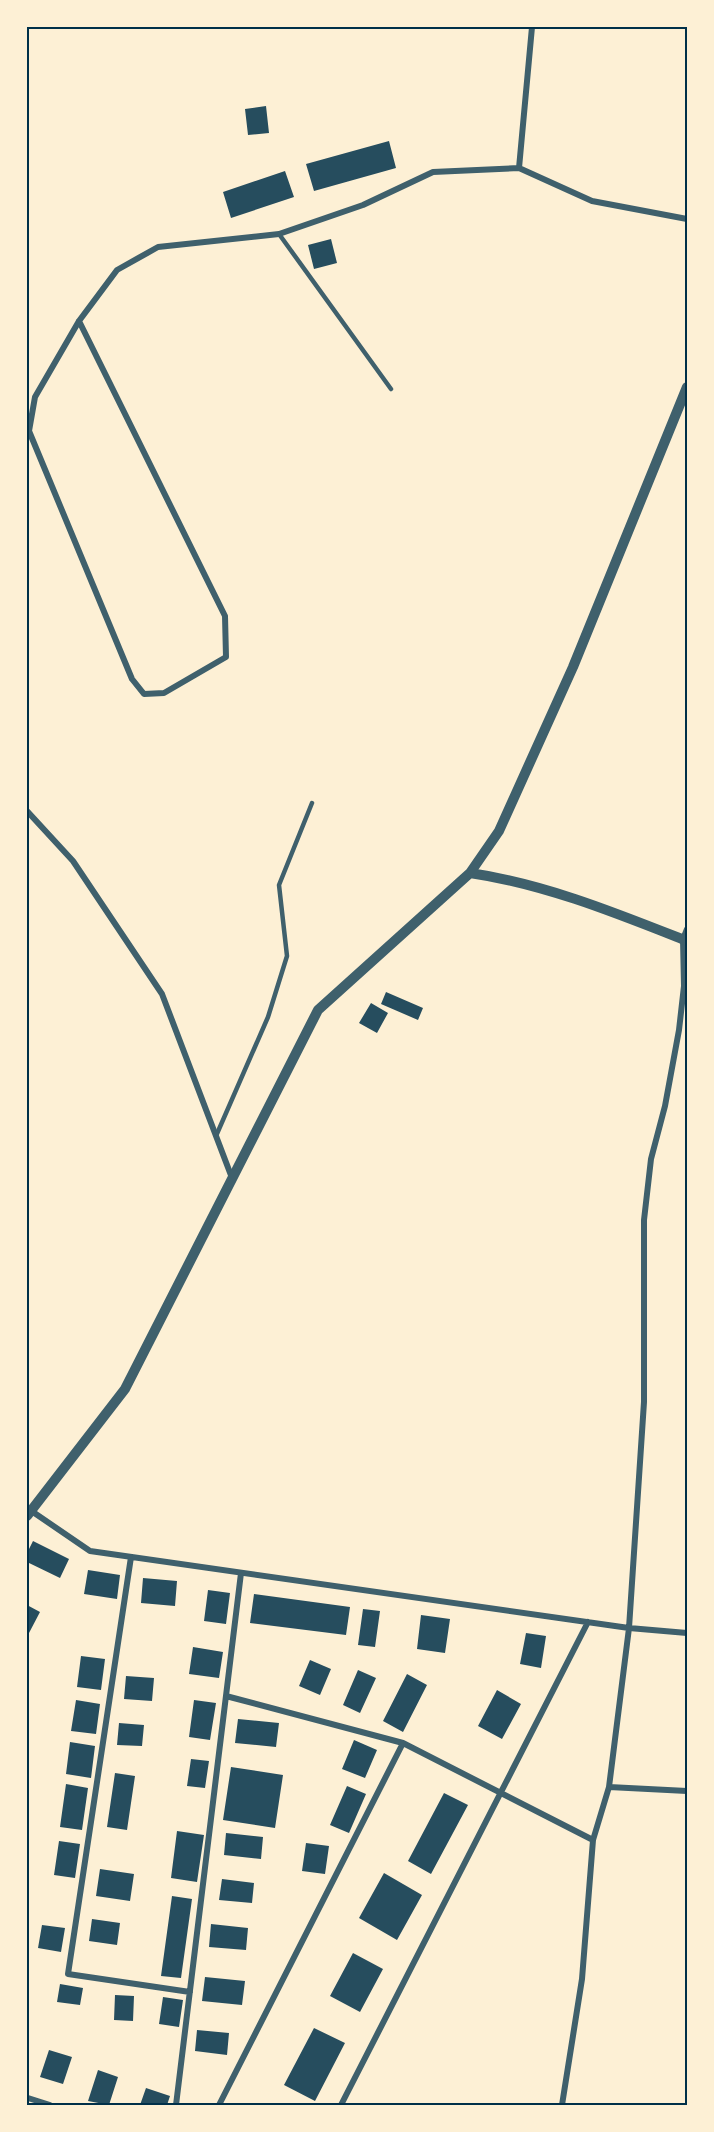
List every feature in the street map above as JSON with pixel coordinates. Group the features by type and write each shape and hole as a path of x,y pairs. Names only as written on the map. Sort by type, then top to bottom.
{"street":[{"path":"519,168 532,27"},
{"path":"79,321 225,616 226,657 164,693 144,694 132,679 29,431 35,397 79,321 117,270 158,247 279,234 363,205 433,172 519,168 592,201 687,219"},
{"path":"687,387 573,667 499,831 470,873 318,1010 125,1389 28,1512 90,1551 629,1628 687,1633"},
{"path":"27,811 73,861 162,994 232,1179"},
{"path":"470,873 511,879 686,936 679,1030 665,1106 651,1159 644,1220 644,1402 629,1628 609,1787 593,1840 582,1979 562,2105"},
{"path":"131,1557 68,1974 190,1992"},
{"path":"176,2105 241,1573"},
{"path":"341,2105 588,1622"},
{"path":"226,1696 402,1743 593,1840"},
{"path":"219,2105 402,1743"},
{"path":"609,1787 687,1791"},
{"path":"28,2098 50,2105"}],"lane":[{"path":"279,234 391,389"},
{"path":"216,1136 268,1017 287,956 279,885 312,802"}],"building":[{"path":"266,106 269,133 248,135 245,109"},
{"path":"389,141 396,168 314,191 306,164"},
{"path":"285,171 294,197 231,218 223,192"},
{"path":"331,239 337,263 314,269 308,245"},
{"path":"386,992 423,1008 418,1020 381,1004"},
{"path":"371,1003 388,1013 377,1033 359,1023"},
{"path":"33,1541 69,1559 60,1578 27,1562 27,1553"},
{"path":"88,1570 120,1575 117,1599 84,1594"},
{"path":"143,1578 177,1581 175,1606 141,1603"},
{"path":"208,1590 230,1593 226,1624 204,1621"},
{"path":"254,1594 350,1607 346,1635 250,1623"},
{"path":"27,1605 40,1612 29,1633 27,1632"},
{"path":"363,1609 380,1611 375,1647 358,1645"},
{"path":"421,1615 450,1619 445,1653 417,1649"},
{"path":"526,1633 546,1636 541,1668 520,1664"},
{"path":"193,1647 223,1652 219,1678 189,1674"},
{"path":"81,1656 105,1659 101,1690 77,1687"},
{"path":"310,1660 331,1669 320,1695 299,1686"},
{"path":"358,1670 376,1678 360,1713 343,1705"},
{"path":"407,1674 427,1685 403,1732 383,1721"},
{"path":"126,1676 154,1678 152,1701 124,1699"},
{"path":"497,1690 521,1704 502,1739 478,1726"},
{"path":"76,1700 100,1704 96,1734 71,1731"},
{"path":"194,1700 216,1703 210,1740 189,1737"},
{"path":"238,1719 279,1723 276,1747 235,1743"},
{"path":"119,1723 144,1725 142,1746 117,1745"},
{"path":"354,1740 377,1750 365,1778 342,1769"},
{"path":"70,1742 95,1746 91,1778 66,1774"},
{"path":"191,1759 209,1761 205,1788 187,1786"},
{"path":"231,1767 283,1775 275,1828 223,1820"},
{"path":"115,1773 135,1776 127,1830 107,1827"},
{"path":"66,1784 88,1788 82,1830 60,1827"},
{"path":"347,1786 366,1794 349,1833 330,1825"},
{"path":"444,1793 468,1805 431,1874 408,1861"},
{"path":"177,1831 204,1835 197,1882 171,1878"},
{"path":"226,1833 263,1837 261,1859 224,1855"},
{"path":"59,1841 80,1844 75,1878 54,1875"},
{"path":"306,1843 329,1846 325,1874 302,1871"},
{"path":"100,1869 134,1874 130,1901 96,1896"},
{"path":"384,1873 422,1895 397,1940 359,1918"},
{"path":"222,1879 254,1883 252,1903 219,1900"},
{"path":"172,1896 192,1899 181,1978 161,1976"},
{"path":"92,1919 120,1923 117,1945 89,1941"},
{"path":"211,1924 248,1928 246,1950 209,1947"},
{"path":"42,1925 65,1928 61,1952 38,1948"},
{"path":"353,1953 383,1969 360,2012 330,1996"},
{"path":"205,1977 245,1981 242,2005 202,2001"},
{"path":"60,1984 83,1988 80,2005 57,2002"},
{"path":"115,1995 134,1996 133,2021 114,2020"},
{"path":"163,1997 183,2000 179,2027 159,2024"},
{"path":"314,2028 345,2043 315,2101 284,2085"},
{"path":"197,2030 229,2033 227,2055 195,2051"},
{"path":"49,2050 72,2057 63,2084 40,2077"},
{"path":"98,2070 118,2077 109,2105 88,2101"},
{"path":"146,2088 170,2096 167,2105 140,2105"}]}
